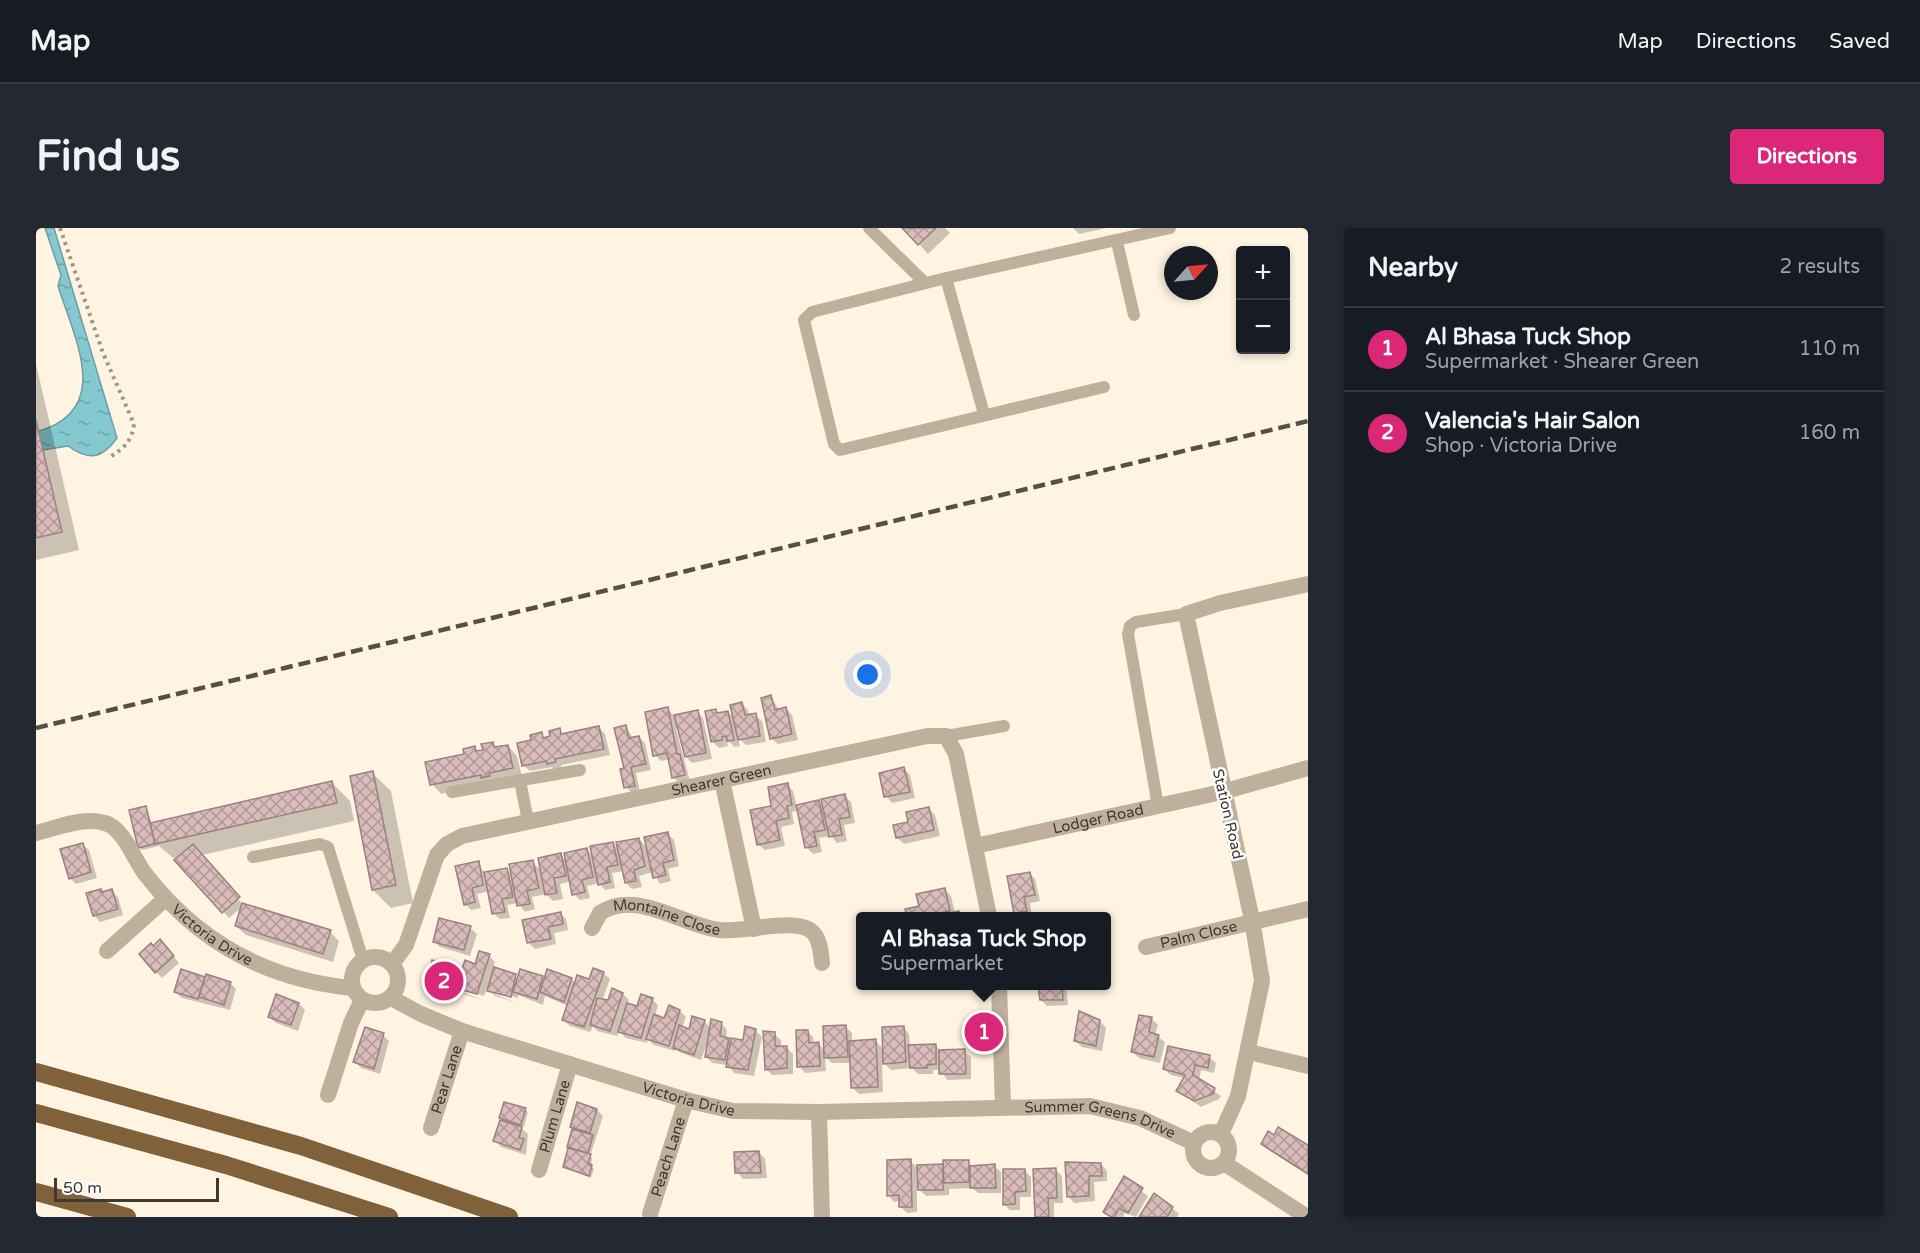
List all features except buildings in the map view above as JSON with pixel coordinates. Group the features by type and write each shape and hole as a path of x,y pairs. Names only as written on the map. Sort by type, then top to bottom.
{"highway":[{"path":"36,1072 301,1146 509,1217"},
{"path":"36,1113 226,1165 389,1217"},
{"path":"36,1192 127,1217"}],"street":[{"path":"1186,614 1220,603 1308,584"},
{"name":"Station Road","path":"1186,614 1222,792 1252,920 1262,981 1238,1096 1221,1134"},
{"name":"Shearer Green","path":"392,964 406,945 433,863 441,850 462,836 927,736 946,736"},
{"path":"946,736 958,760 988,912"},
{"name":"Lodger Road","path":"975,846 1222,792 1308,768"},
{"path":"722,780 754,929"},
{"name":"Victoria Drive","path":"36,833 84,821 109,825 121,835 138,864 165,899 200,932 232,953 316,983 357,994"},
{"path":"107,951 165,899"},
{"name":"Montaine Close","path":"592,928 600,913 629,904 709,928 731,931 798,926 811,930 821,950 822,963"},
{"name":"Palm Close","path":"1146,947 1234,928 1252,920 1308,909"},
{"path":"328,1095 351,1023 357,994 351,978 355,968 363,960 378,957 392,964 398,982 391,998 376,1004 357,994"},
{"path":"999,990 1003,1106"},
{"name":"Victoria Drive","path":"391,998 462,1031 686,1100 746,1112 1003,1106"},
{"name":"Pear Lane","path":"431,1128 462,1031"},
{"path":"1249,1052 1308,1066"},
{"name":"Plum Lane","path":"539,1170 570,1065"},
{"name":"Peach Lane","path":"650,1214 686,1100"},
{"name":"Summer Greens Drive","path":"1003,1106 1068,1104 1108,1108 1140,1118 1194,1143"},
{"path":"819,1112 822,1217"},
{"path":"1205,1132 1221,1134 1229,1144 1224,1163 1211,1168 1201,1165 1193,1153 1194,1143 1205,1132"},
{"path":"1224,1163 1307,1217"}],"lane":[{"path":"869,228 925,284"},
{"path":"1104,387 846,448 836,448 804,320 812,312 946,278 1117,242 1170,228"},
{"path":"1117,242 1134,315"},
{"path":"946,278 984,414"},
{"path":"1158,806 1128,634 1130,626 1136,622 1186,614"},
{"path":"946,736 1004,726"},
{"path":"452,792 580,770"},
{"path":"520,781 528,821"},
{"path":"253,857 320,844 328,847 363,960"}],"path":[{"path":"60,228 103,353 134,424 133,434 124,447 110,456"}],"water":[{"path":"45,228 54,228 117,438 106,450 95,456 82,454 68,446 36,451 36,432 60,422 75,408 82,391 83,371 73,329 58,286 61,275"}],"railway":[{"path":"36,728 1308,421"}],"place":[{"name":"Valencia's Hair Salon","path":"444,981"},
{"name":"Al Bhasa Tuck Shop","path":"984,1032"}]}
